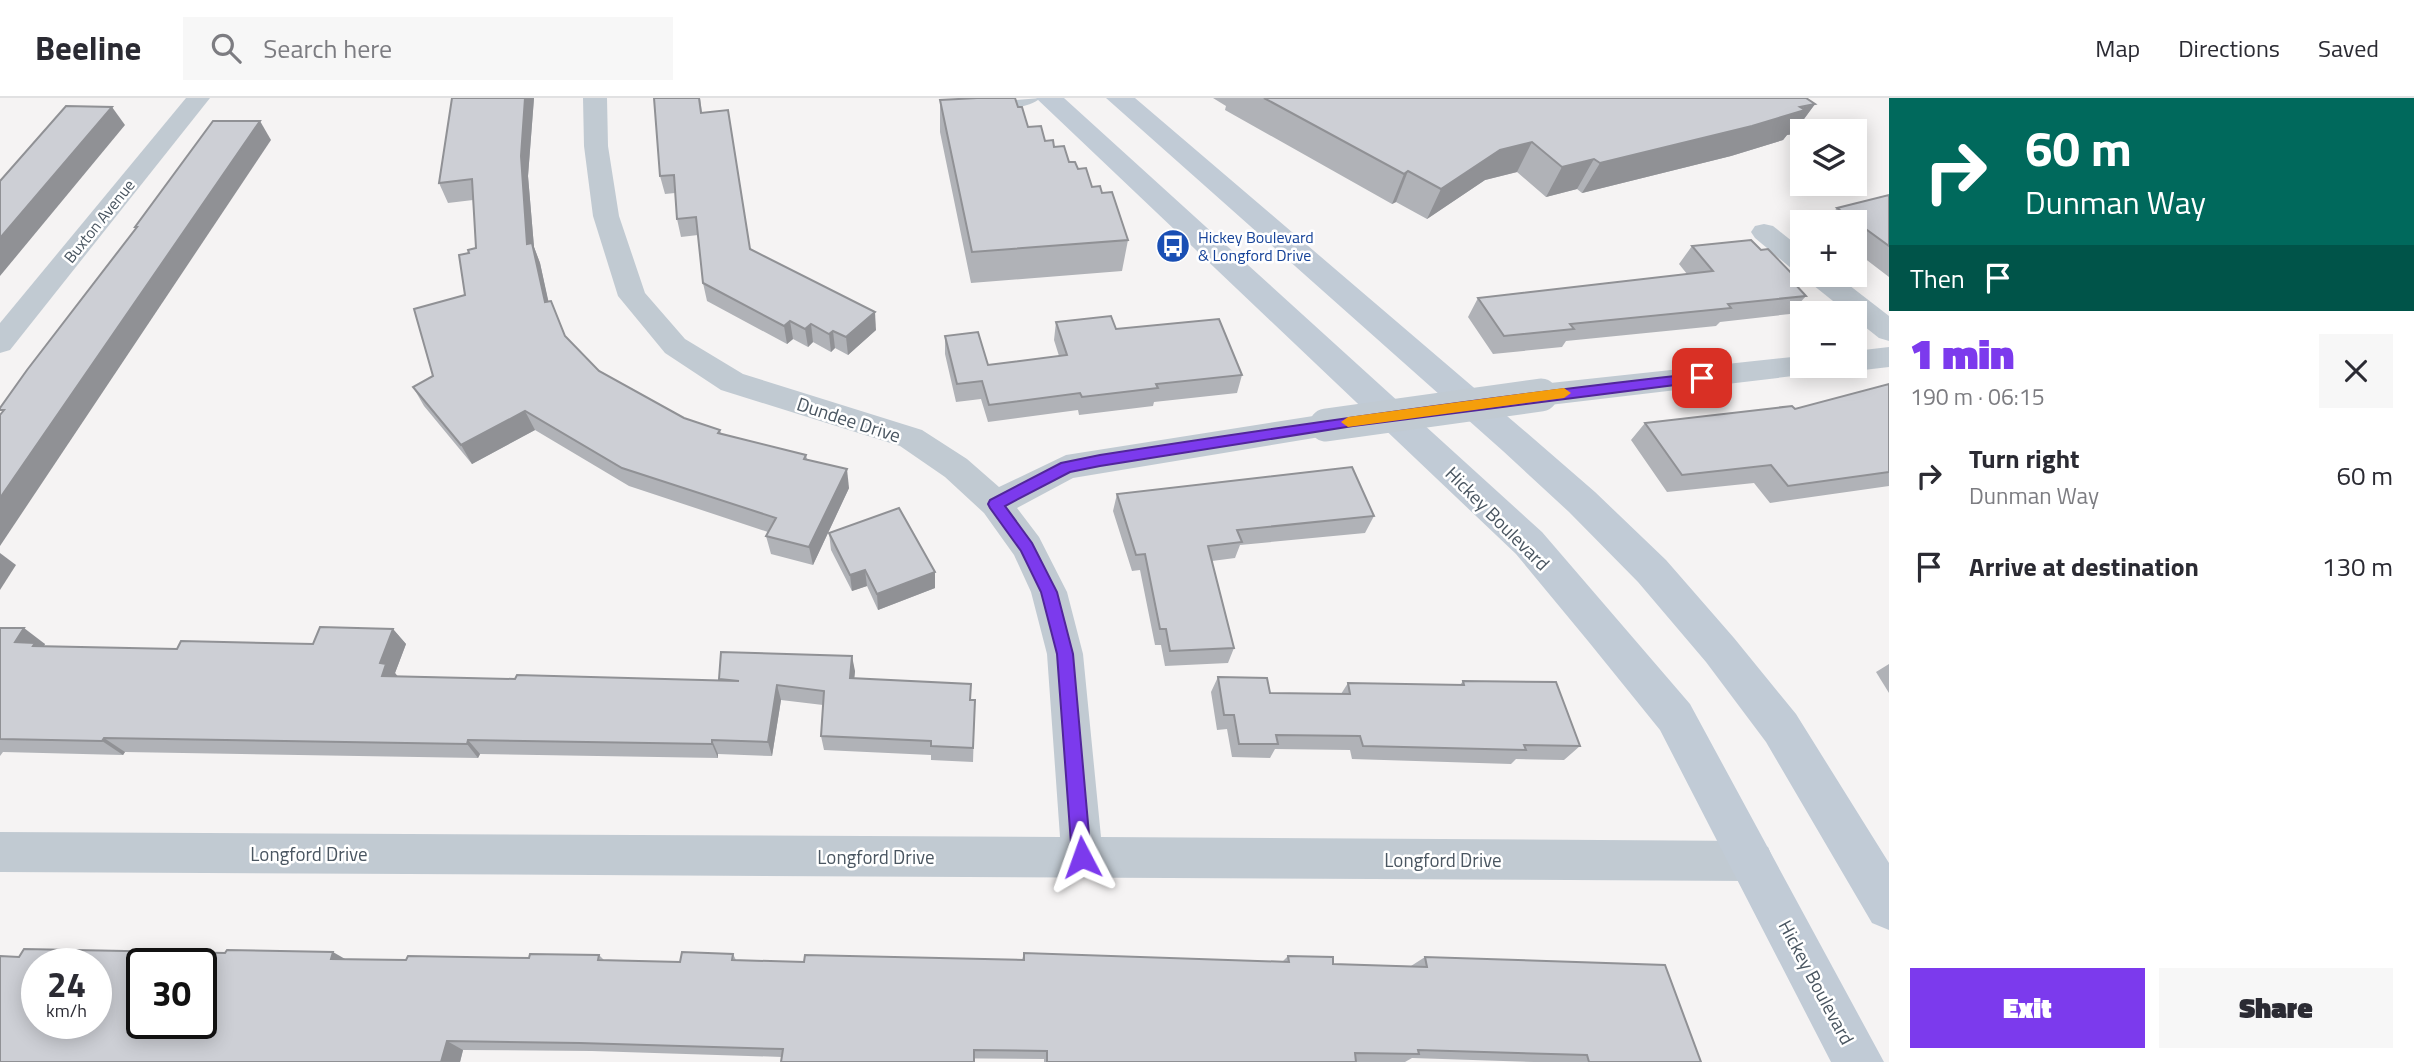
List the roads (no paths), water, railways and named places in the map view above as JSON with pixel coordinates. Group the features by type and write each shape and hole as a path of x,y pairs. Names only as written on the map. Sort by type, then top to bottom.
{"main road":[{"name":"Hickey Boulevard","path":"1049,98 1529,543 1675,717 1858,1062"},
{"path":"1119,98 1516,442 1634,554 1712,640 1781,729 1875,859 1889,906"}],"street":[{"name":"Buxton Avenue","path":"0,343 198,98"},
{"name":"Dundee Drive","path":"595,98 596,146 610,230 632,296 675,345 732,383 911,438 956,467 996,504 1027,547 1049,592 1065,654 1082,857"},
{"path":"1764,232 1790,253"},
{"path":"1833,287 1889,331"},
{"path":"1867,359 1889,357"},
{"path":"996,504 1066,467 1326,425 1541,396 1790,368"},
{"name":"Longford Drive","path":"0,852 1753,860"}],"lane":[{"path":"986,98 1003,105 1018,104 1035,98"}],"place":[{"name":"Hickey Boulevard & Longford Drive","path":"1173,246"}]}
